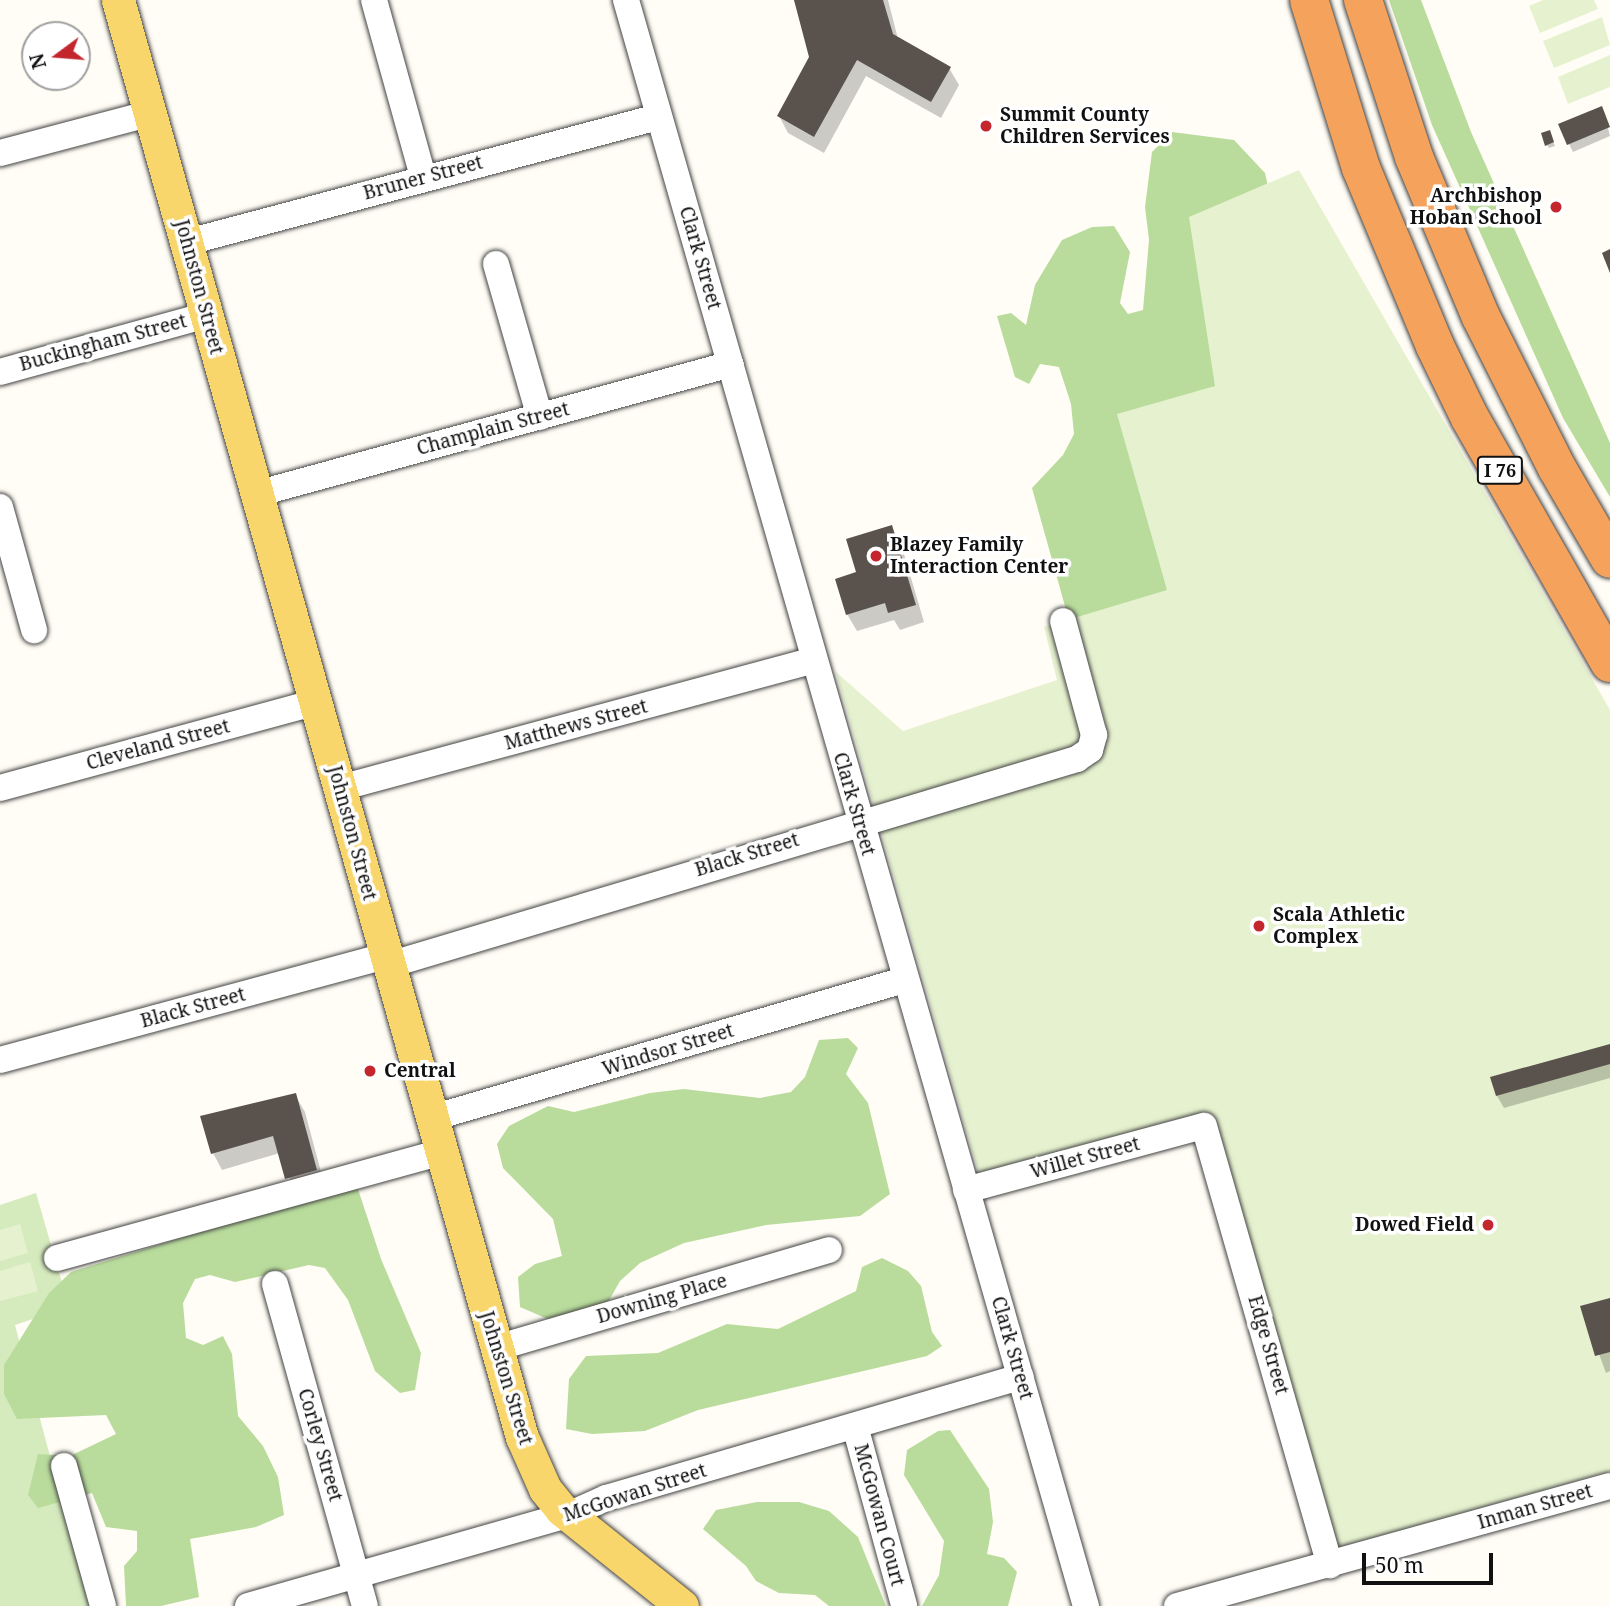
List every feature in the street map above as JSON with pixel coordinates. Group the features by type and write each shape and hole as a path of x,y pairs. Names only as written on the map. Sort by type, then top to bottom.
{"highway":[{"name":"I 76","path":"1309,0 1365,178 1435,346 1484,441 1610,663"},
{"name":"I 76","path":"1363,0 1414,157 1481,317 1557,468 1610,559"}],"main road":[{"name":"Johnston Street","path":"118,0 496,1348 532,1463 545,1489 568,1515 682,1606"}],"street":[{"path":"374,0 423,177"},
{"name":"Clark Street","path":"626,0 903,980 1086,1606"},
{"path":"0,153 151,113"},
{"name":"Bruner Street","path":"188,242 423,177 659,117"},
{"path":"496,264 540,417"},
{"name":"Buckingham Street","path":"0,372 207,314"},
{"name":"Champlain Street","path":"256,494 730,365"},
{"path":"0,507 34,630"},
{"name":"Black Street","path":"0,1060 387,961 1077,759 1090,750 1094,735 1063,621"},
{"name":"Matthews Street","path":"340,788 812,661"},
{"name":"Cleveland Street","path":"0,788 316,702"},
{"name":"Windsor Street","path":"432,1118 903,980"},
{"name":"Willet Street","path":"966,1190 1204,1126"},
{"name":"Edge Street","path":"1204,1126 1330,1565"},
{"path":"57,1258 441,1152"},
{"name":"Downing Place","path":"496,1348 829,1250"},
{"name":"Corley Street","path":"275,1284 365,1606"},
{"name":"McGowan Street","path":"248,1606 568,1515 606,1498 1021,1377"},
{"name":"McGowan Court","path":"855,1426 904,1605"},
{"path":"64,1466 103,1606"},
{"name":"Inman Street","path":"1177,1606 1610,1486"}],"green space":[{"path":"1389,0 1421,0 1471,132 1610,443 1610,497 1563,418 1432,125"},
{"path":"1543,0 1594,0 1598,9 1540,33 1529,6"},
{"path":"1602,17 1610,45 1554,68 1543,41"},
{"path":"1610,55 1610,87 1568,104 1558,77"},
{"path":"1172,132 1234,140 1265,173 1270,195 1231,304 1189,553 1099,728 1032,488 1063,455 1074,434 1071,404 1059,367 1040,364 1029,384 1015,377 997,316 1011,313 1026,325 1035,285 1062,240 1092,227 1114,226 1130,252 1120,303 1128,314 1143,310 1149,240 1145,207 1152,152"},
{"name":"Scala Athletic Complex","path":"1299,170 1610,710 1610,1471 1313,1557 1194,1122 979,1174 836,672 903,731 1057,680 1044,627 1167,590 1117,414 1215,386 1189,217"},
{"path":"848,1038 858,1048 846,1074 868,1103 890,1194 860,1216 766,1225 684,1243 640,1263 620,1281 607,1304 550,1320 520,1307 518,1277 535,1264 562,1256 553,1219 503,1168 497,1144 509,1126 548,1106 574,1112 650,1093 684,1089 760,1098 791,1092 805,1077 819,1040"},
{"path":"348,1186 358,1189 381,1259 421,1353 415,1390 400,1393 375,1371 348,1300 325,1268 309,1265 235,1282 210,1275 195,1279 183,1303 186,1338 203,1345 223,1336 232,1354 238,1416 263,1446 278,1477 284,1515 256,1527 190,1539 199,1597 161,1606 126,1606 124,1566 137,1551 137,1531 106,1527 92,1493 38,1508 28,1495 38,1454 70,1456 116,1434 106,1415 17,1419 4,1394 4,1365 49,1293 71,1272"},
{"path":"36,1193 69,1307 15,1325 90,1606 0,1606 0,1205"},
{"path":"20,1224 28,1253 0,1261 0,1230"},
{"path":"882,1258 908,1271 921,1286 932,1332 942,1346 927,1356 698,1410 645,1431 592,1434 566,1429 569,1379 586,1356 658,1353 727,1324 778,1329 856,1291 862,1267"},
{"path":"30,1262 38,1291 0,1301 0,1271"},
{"path":"950,1430 989,1489 993,1522 987,1554 1004,1558 1017,1572 1008,1606 922,1606 939,1575 944,1541 904,1475 907,1450 938,1431"},
{"path":"757,1502 799,1502 829,1511 858,1537 886,1606 829,1606 815,1595 779,1593 756,1581 746,1566 703,1529 716,1510"}],"building":[{"path":"794,0 883,0 893,34 951,67 931,102 857,60 814,137 777,116 809,57"},
{"path":"1602,106 1610,127 1567,145 1558,124"},
{"path":"1550,130 1554,142 1545,146 1541,133"},
{"path":"1610,249 1610,273 1602,253"},
{"name":"Blazey Family Interaction Center","path":"892,525 916,605 888,613 885,603 846,615 835,579 856,572 846,539"},
{"path":"1610,1044 1610,1064 1496,1096 1490,1077"},
{"path":"296,1093 317,1170 285,1179 273,1136 211,1154 200,1116"},
{"path":"1610,1298 1610,1352 1595,1356 1580,1306"}],"place":[{"name":"Summit County Children Services","path":"986,126"},
{"name":"Archbishop Hoban School","path":"1556,207"},
{"name":"Blazey Family Interaction Center","path":"876,556"},
{"name":"Scala Athletic Complex","path":"1259,926"},
{"name":"Central","path":"370,1071"},
{"name":"Dowed Field","path":"1488,1225"}]}
